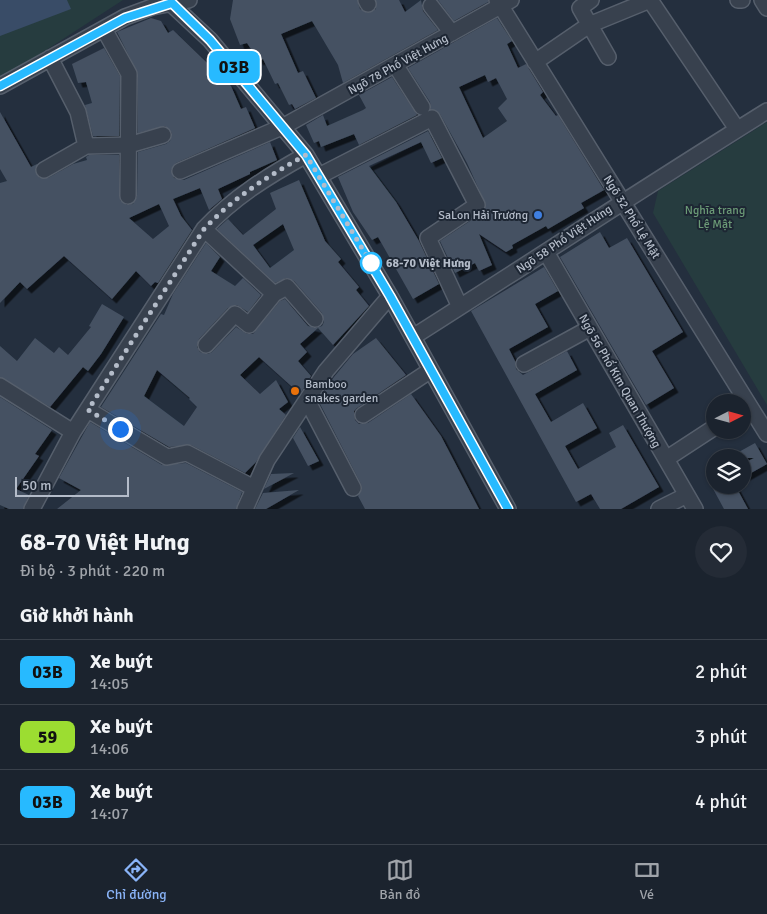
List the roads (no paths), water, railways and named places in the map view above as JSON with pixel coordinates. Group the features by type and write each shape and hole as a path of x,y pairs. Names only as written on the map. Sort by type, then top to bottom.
{"street":[{"path":"0,86 139,12 169,2 189,0"},
{"path":"591,0 580,8 608,57"},
{"path":"535,62 589,25 650,0 737,129"},
{"path":"762,0 767,8"},
{"path":"169,2 210,40 284,126 306,155 390,296 508,509"},
{"name":"Ngõ 78 Phố Việt Hưng","path":"180,171 284,126 396,66 503,2"},
{"name":"Ngõ 32 Phố Lệ Mật","path":"503,2 535,62 623,200 737,394"},
{"path":"431,6 452,33"},
{"path":"104,29 129,74 128,196"},
{"path":"50,58 78,112 86,146"},
{"path":"396,66 422,107"},
{"name":"Ngõ 58 Phố Việt Hưng","path":"413,337 623,200 767,110"},
{"path":"319,176 432,118 477,205 428,238 460,307"},
{"path":"44,170 86,146 128,145 163,135"},
{"path":"32,509 73,432 204,229 223,208 259,182 306,155"},
{"path":"204,229 274,294"},
{"name":"Ngõ 56 Phố Kim Quan Thượng","path":"546,252 695,509"},
{"path":"206,346 235,314 249,325 274,294 287,287 315,319"},
{"path":"245,509 267,460 326,371 390,296"},
{"path":"524,364 590,328"},
{"path":"363,415 431,370"},
{"path":"0,386 73,432"},
{"path":"307,400 353,488"},
{"path":"88,410 167,458 187,454 254,488"},
{"name":"Ngõ 32 Phố Lệ Mật","path":"751,415 767,434"},
{"path":"666,459 706,434"},
{"path":"659,509 687,495"}],"water":[{"path":"0,0 67,0 71,9 0,36"}],"place":[{"name":"SaLon Hải Trương","path":"538,215"},
{"name":"68-70 Việt Hưng","path":"371,263"},
{"name":"Bamboo snakes garden","path":"295,391"}],"park label":[{"name":"Nghĩa trang Lệ Mật","path":"715,217"}]}
